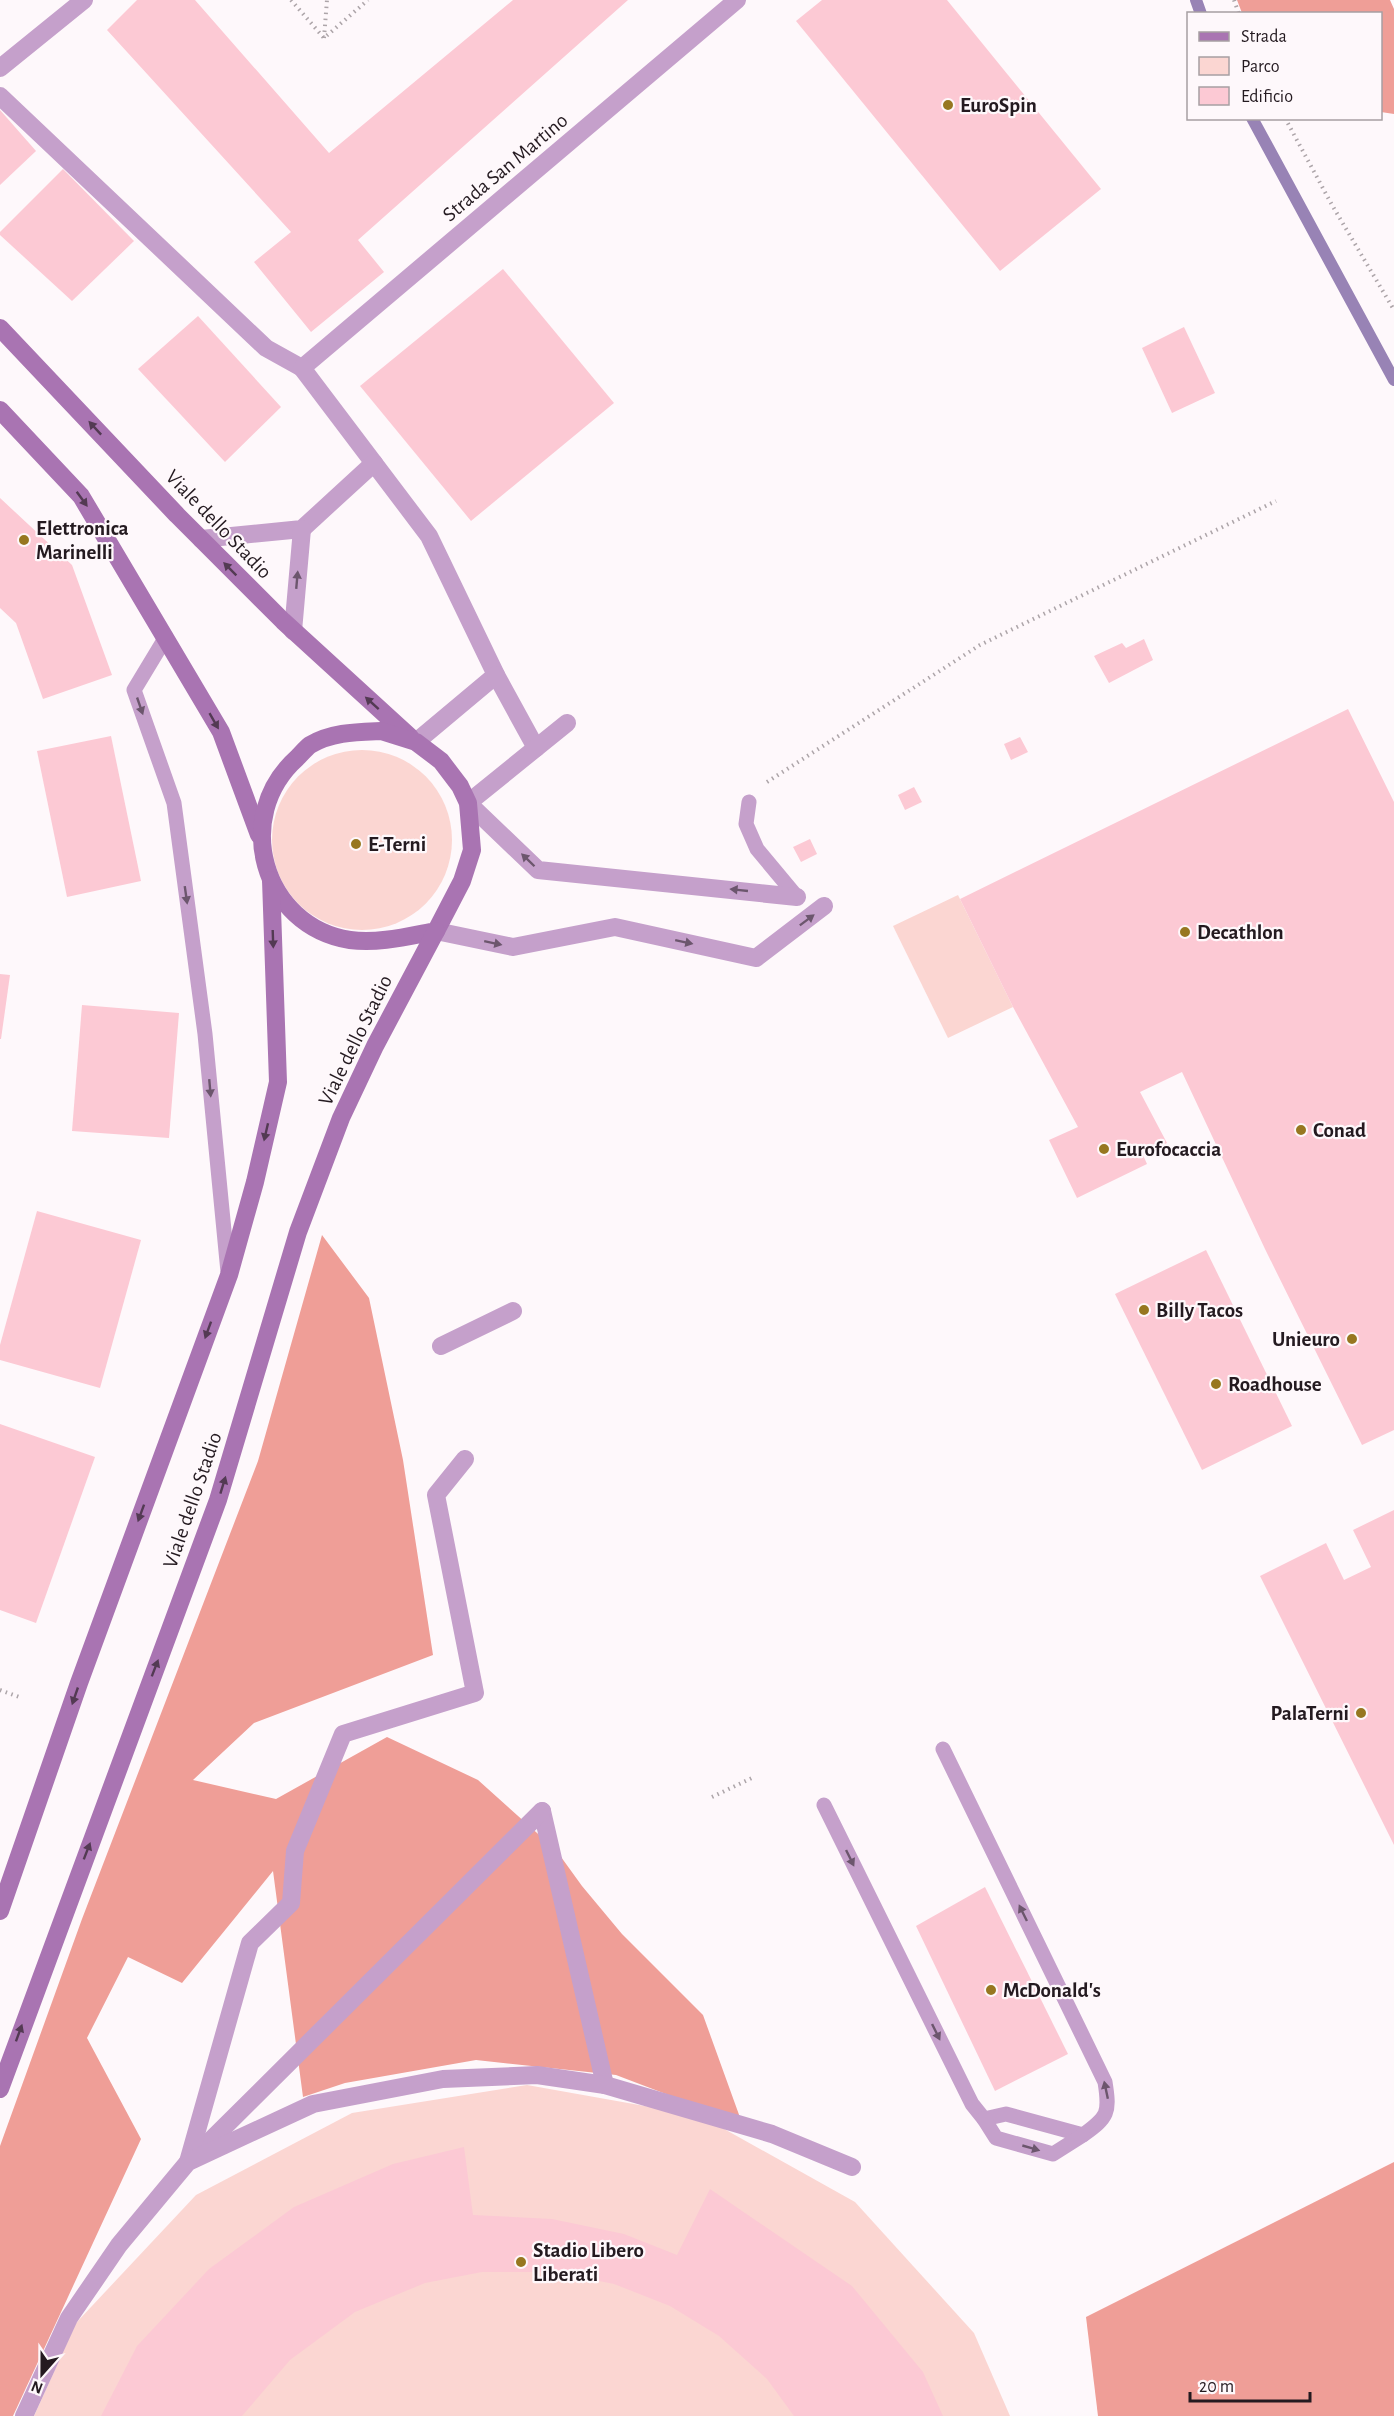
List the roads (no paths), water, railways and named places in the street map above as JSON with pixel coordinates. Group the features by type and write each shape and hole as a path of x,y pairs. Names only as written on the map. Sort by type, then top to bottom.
{"main road":[{"name":"Viale dello Stadio","path":"0,328 201,539 293,631 416,742"},
{"path":"0,410 81,496 220,732 261,838"},
{"path":"381,730 416,742 441,761 460,786 468,803 472,850 462,881 436,931 384,940 350,940 318,929 290,908 271,880 263,860 261,838 266,802 283,770 310,746 345,732 381,730"},
{"name":"Viale dello Stadio","path":"0,1911 79,1683 229,1275 255,1182 278,1082 271,880"},
{"name":"Viale dello Stadio","path":"0,2089 218,1500 298,1232 329,1149 375,1046 436,931"}],"street":[{"path":"0,68 84,0"},
{"name":"Strada San Martino","path":"302,368 737,0"},
{"path":"0,96 266,348 302,368 429,536 496,675 536,748"},
{"path":"201,539 302,529 374,463"},
{"path":"293,631 302,529"},
{"path":"416,742 496,675"},
{"path":"567,723 468,803 538,870 797,897"},
{"path":"436,931 513,947 615,927 756,958 824,906"},
{"path":"441,1346 513,1311"},
{"path":"188,2162 250,1943 291,1903 295,1851 343,1734 476,1693 436,1496 465,1459"},
{"path":"24,2416 69,2318 119,2245 188,2162 542,1811 605,2085"},
{"path":"188,2162 313,2104 443,2079 537,2075 605,2085 772,2134 852,2167"}],"lane":[{"path":"166,637 134,690 174,803 205,1034 229,1275"},
{"path":"749,802 746,824 758,849 797,897"},
{"path":"824,1805 972,2104 996,2138 1053,2154 1100,2122 1109,2106 1105,2082 943,1749"},
{"path":"984,2119 1006,2114 1083,2135"}],"waterway":[{"path":"1196,0 1200,12"},
{"path":"1253,120 1394,380"}],"place":[{"name":"EuroSpin","path":"948,105"},
{"name":"Elettronica Marinelli","path":"24,540"},
{"name":"E-Terni","path":"356,844"},
{"name":"Decathlon","path":"1185,932"},
{"name":"Conad","path":"1301,1130"},
{"name":"Eurofocaccia","path":"1104,1149"},
{"name":"Billy Tacos","path":"1144,1310"},
{"name":"Unieuro","path":"1352,1339"},
{"name":"Roadhouse","path":"1216,1384"},
{"name":"PalaTerni","path":"1361,1713"},
{"name":"McDonald's","path":"991,1990"},
{"name":"Stadio Libero Liberati","path":"521,2262"}]}
